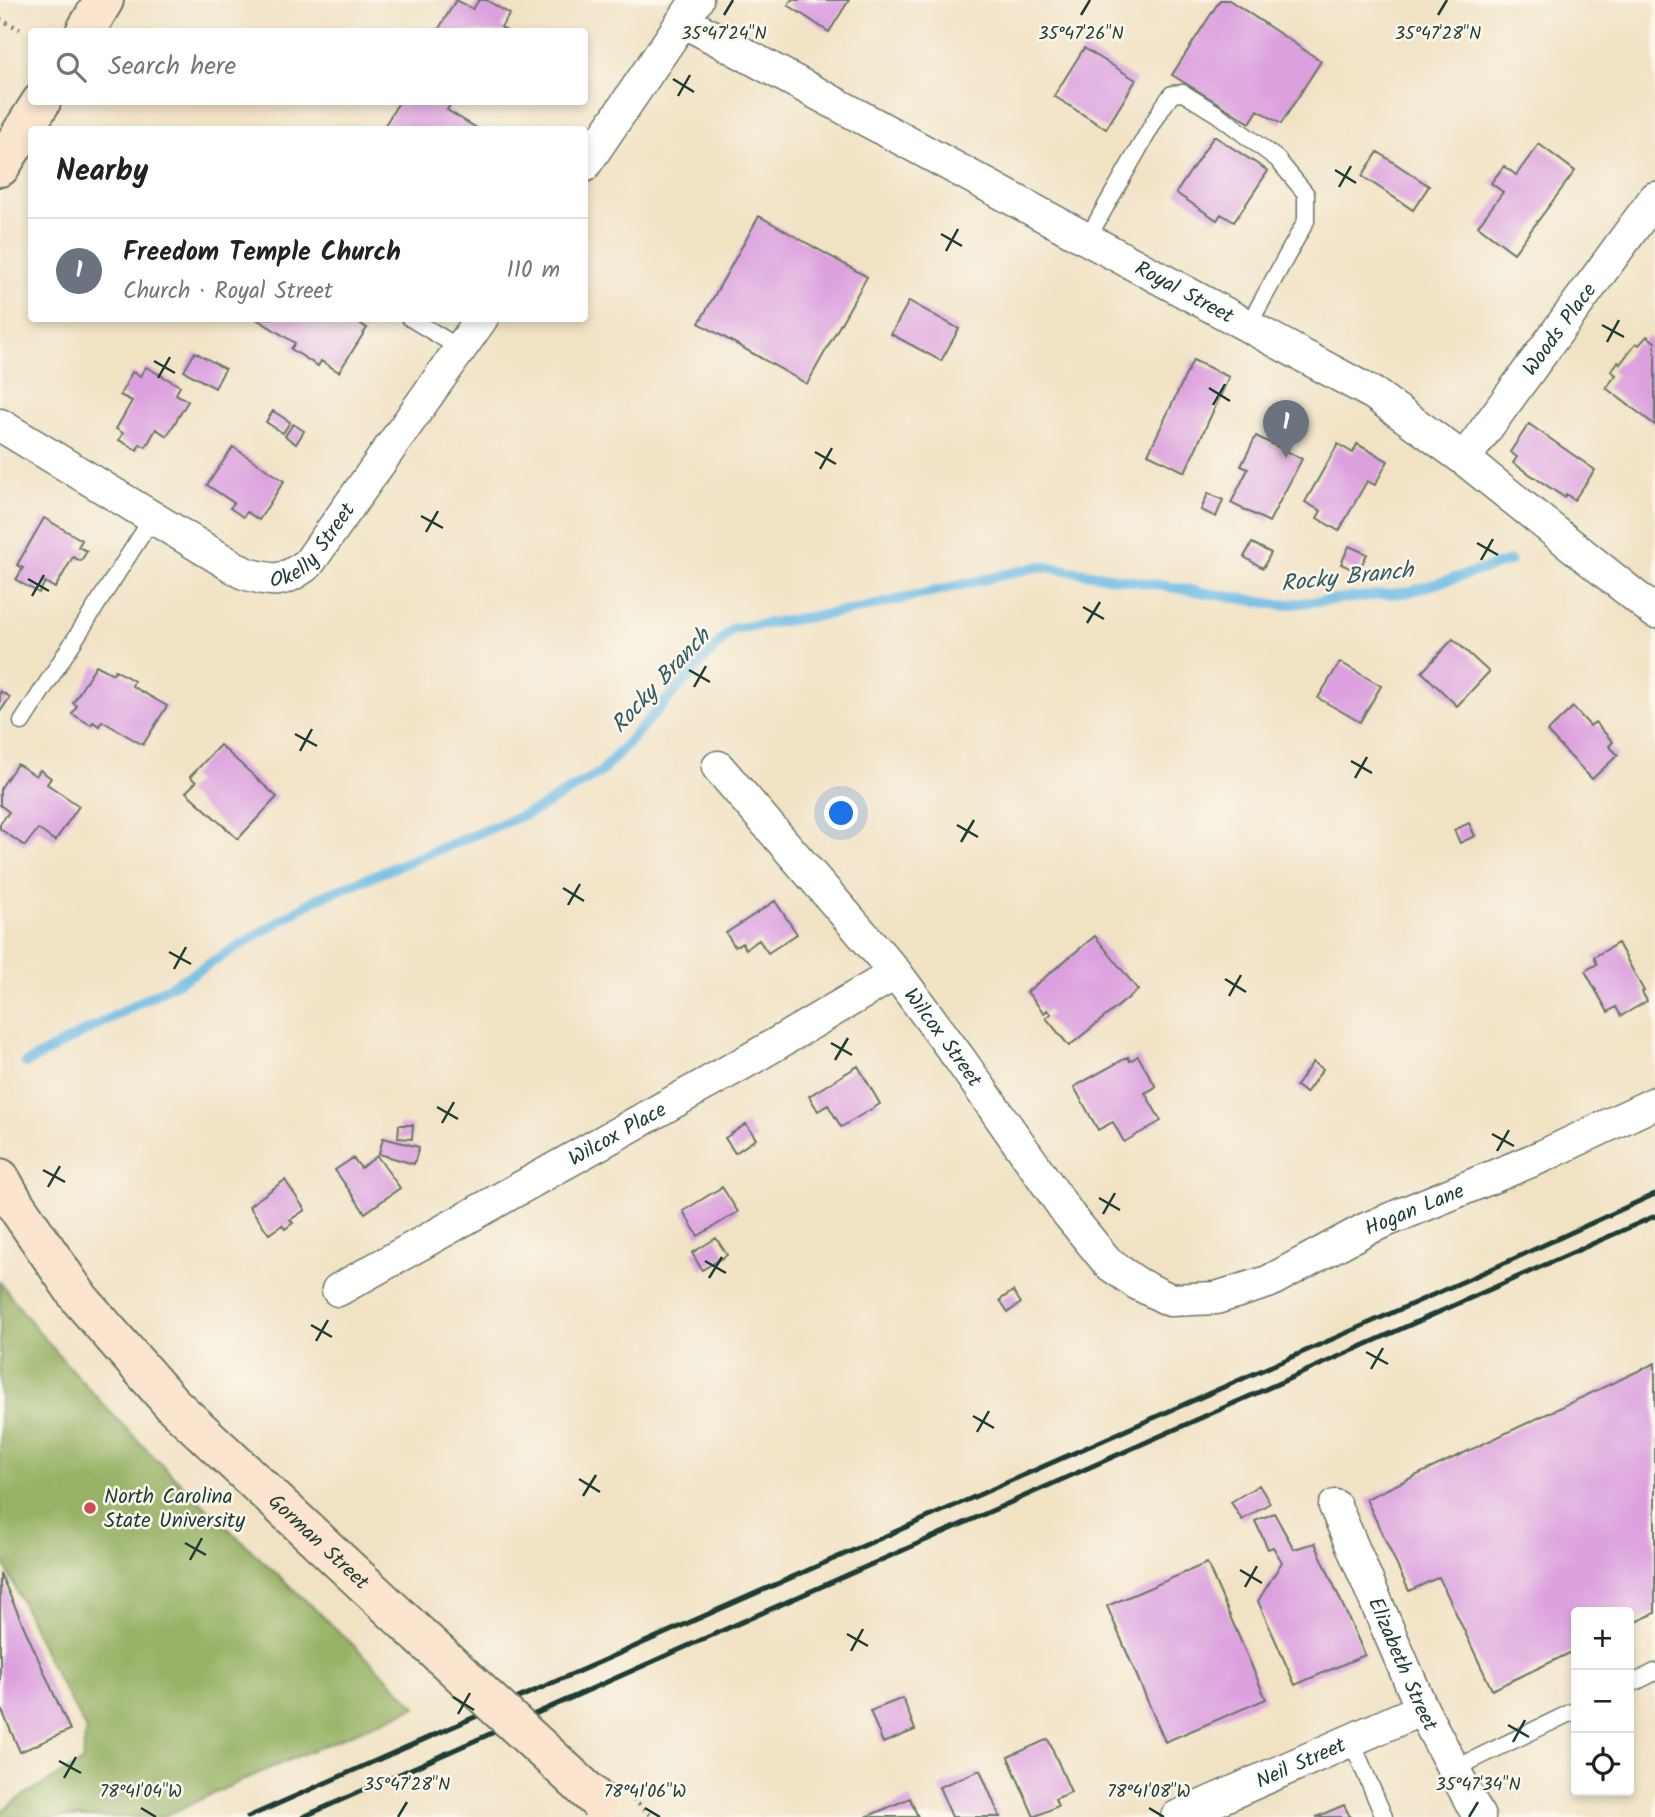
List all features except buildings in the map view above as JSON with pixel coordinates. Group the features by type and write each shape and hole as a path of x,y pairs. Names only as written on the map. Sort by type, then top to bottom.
{"main road":[{"path":"87,28 104,0"},
{"path":"0,167 39,105"},
{"name":"Gorman Street","path":"0,1178 80,1299 172,1404 419,1635 614,1805"}],"street":[{"path":"588,160 690,10"},
{"name":"Royal Street","path":"690,10 1087,239 1374,394 1464,459 1655,611"},
{"name":"Woods Place","path":"1464,459 1655,198"},
{"name":"Okelly Street","path":"0,425 244,573 270,580 288,578 308,564 478,322"},
{"name":"Wilcox Street","path":"718,767 895,973 959,1058 1069,1216 1110,1264 1138,1284 1170,1300"},
{"name":"Wilcox Place","path":"338,1290 754,1057 895,973"},
{"name":"Hogan Lane","path":"1170,1300 1216,1298 1268,1282 1366,1229 1543,1156 1655,1103"},
{"name":"Elizabeth Street","path":"1335,1506 1422,1709 1479,1817"},
{"name":"Neil Street","path":"1177,1817 1422,1709"}],"lane":[{"path":"1087,239 1162,108 1172,94 1183,93 1217,114 1277,159 1306,194 1306,221 1248,326"},
{"path":"417,322 461,349"},
{"path":"22,722 153,517"},
{"path":"1634,1682 1655,1672"},
{"path":"1454,1769 1571,1712"},
{"path":"1351,1740 1384,1817"}],"path":[{"path":"0,19 20,29"},
{"path":"614,1805 652,1817"}],"green space":[{"name":"North Carolina State University","path":"0,1282 77,1376 161,1464 416,1707 162,1817 0,1817 0,1812 24,1795 82,1762 86,1729 49,1662 0,1554"}],"waterway":[{"name":"Rocky Branch","path":"26,1063 191,975 316,899 538,809 601,772 732,629 855,610 1041,566 1281,605 1409,592 1510,561"}],"railway":[{"path":"248,1817 1496,1267 1655,1194"},
{"path":"303,1817 1655,1216"}],"place":[{"name":"Freedom Temple Church","path":"1286,458"},
{"name":"North Carolina State University","path":"90,1508"}]}
